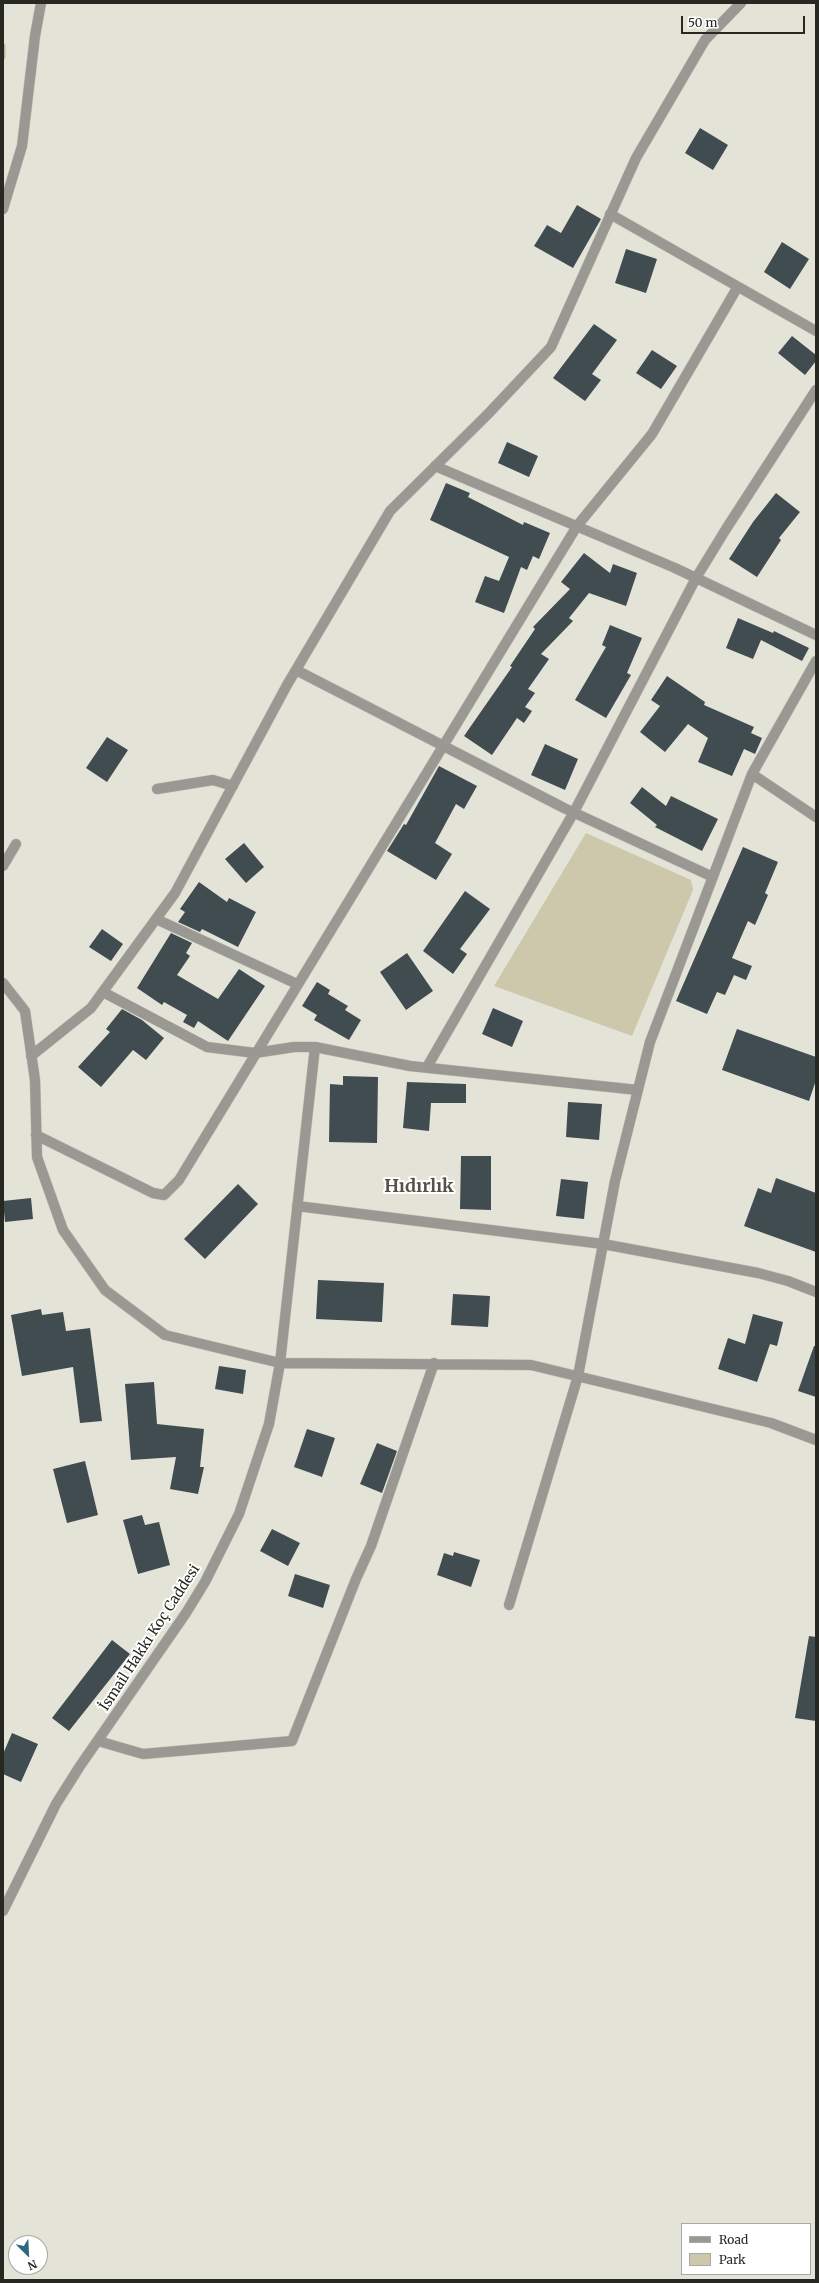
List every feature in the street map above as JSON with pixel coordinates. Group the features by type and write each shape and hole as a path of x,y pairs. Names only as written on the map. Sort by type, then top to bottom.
{"street":[{"path":"3,209 22,146 35,36 41,3"},
{"path":"31,1056 92,1008 174,893 296,670 390,511 551,347 636,158 705,40 740,3"},
{"path":"610,214 737,288 816,331"},
{"path":"36,1135 153,1193 164,1195 179,1180 577,526 652,434 737,288"},
{"path":"427,1067 574,812 696,578 816,390"},
{"path":"435,466 696,578 816,635"},
{"path":"509,1605 578,1376 615,1182 650,1042 752,774 816,661"},
{"path":"296,670 574,812 713,877"},
{"path":"752,774 816,817"},
{"path":"157,789 213,780 233,786"},
{"path":"3,866 16,844"},
{"path":"156,919 297,984"},
{"path":"3,984 25,1010 35,1080 37,1157 63,1230 105,1290 165,1335 280,1363 434,1363 531,1365 771,1423 816,1440"},
{"path":"103,992 207,1047 255,1053 294,1047 315,1047 427,1067 638,1090"},
{"name":"İsmail Hakkı Koç Caddesi","path":"3,1910 56,1804 186,1613 205,1582 239,1514 268,1424 280,1363 315,1047"},
{"path":"297,1206 603,1244 758,1273 788,1280 816,1292"},
{"path":"98,1741 143,1754 292,1741 356,1579 371,1546 434,1363"}],"green space":[{"path":"586,833 691,880 693,890 632,1036 494,986"}],"building":[{"path":"700,128 728,145 713,170 685,153"},
{"path":"577,205 601,219 573,268 534,246 547,225 561,233"},
{"path":"782,242 809,259 790,289 764,272"},
{"path":"626,249 657,259 646,293 615,283"},
{"path":"594,324 617,340 592,374 601,380 585,401 553,378"},
{"path":"792,336 816,355 816,361 805,375 778,353"},
{"path":"652,350 677,366 661,389 636,373"},
{"path":"507,442 538,456 529,477 498,463"},
{"path":"446,483 470,493 468,497 523,525 524,522 550,533 539,559 533,556 527,570 521,567 504,613 475,602 485,576 499,581 509,557 430,520"},
{"path":"776,493 800,512 779,538 781,540 757,577 729,559 753,522"},
{"path":"584,553 610,573 613,564 637,573 626,606 589,593 569,618 573,621 541,654 549,659 528,689 535,693 525,707 532,711 524,723 517,718 492,755 464,736 512,667 510,666 535,629 533,627 570,589 561,582"},
{"path":"738,618 773,633 774,631 809,648 802,661 761,640 753,659 726,648"},
{"path":"610,625 642,638 627,673 631,675 606,718 575,700 606,647 602,645"},
{"path":"667,676 705,702 704,705 754,727 751,733 762,738 755,754 744,749 732,776 698,762 708,738 688,724 665,752 640,732 660,706 651,700"},
{"path":"107,737 128,750 107,782 86,768"},
{"path":"545,744 578,759 565,790 531,775"},
{"path":"439,766 477,786 464,809 456,804 435,843 452,854 436,880 387,851 404,824 406,825"},
{"path":"642,787 666,806 671,796 718,819 702,851 655,827 657,825 630,803"},
{"path":"244,843 264,867 246,883 225,859"},
{"path":"743,847 778,862 765,893 768,895 755,925 748,921 732,958 752,966 746,980 734,975 725,995 717,992 707,1014 676,1001"},
{"path":"199,882 227,902 229,898 256,912 238,947 202,929 200,932 178,922 185,912 180,909"},
{"path":"465,891 490,909 460,949 467,954 453,974 423,951"},
{"path":"102,929 123,944 111,961 89,947"},
{"path":"171,933 192,943 186,953 190,956 177,975 218,999 239,969 265,986 228,1041 198,1021 194,1028 183,1022 187,1015 164,1002 162,1005 137,988"},
{"path":"407,953 433,991 406,1010 380,972"},
{"path":"317,982 330,990 328,994 348,1006 345,1010 361,1020 349,1040 314,1020 317,1015 302,1006"},
{"path":"493,1008 523,1021 512,1047 482,1034"},
{"path":"122,1009 142,1020 164,1038 146,1060 133,1050 101,1087 78,1067 110,1032 106,1029"},
{"path":"737,1029 816,1057 816,1080 809,1101 722,1070"},
{"path":"343,1076 378,1077 377,1143 329,1142 330,1084 343,1085"},
{"path":"407,1082 466,1084 466,1103 431,1103 429,1131 403,1128"},
{"path":"568,1102 602,1104 599,1140 566,1137"},
{"path":"461,1156 491,1156 491,1210 460,1209"},
{"path":"776,1178 816,1193 816,1252 744,1226 758,1188 771,1193"},
{"path":"561,1179 588,1182 584,1219 556,1216"},
{"path":"238,1184 258,1204 205,1259 184,1239"},
{"path":"31,1198 33,1219 5,1222 3,1201"},
{"path":"318,1280 384,1283 382,1322 316,1319"},
{"path":"453,1294 490,1296 488,1327 451,1325"},
{"path":"41,1309 42,1315 63,1312 66,1331 90,1328 102,1421 80,1423 73,1367 22,1376 11,1315"},
{"path":"753,1314 783,1322 777,1346 770,1344 757,1382 718,1369 728,1338 745,1344"},
{"path":"814,1346 816,1346 816,1397 798,1391"},
{"path":"219,1366 246,1370 243,1394 215,1389"},
{"path":"154,1382 157,1424 204,1429 200,1467 204,1467 198,1494 170,1489 176,1457 131,1460 125,1384"},
{"path":"307,1429 335,1438 322,1477 294,1467"},
{"path":"377,1443 397,1451 382,1493 360,1484"},
{"path":"85,1461 98,1515 67,1523 53,1469"},
{"path":"142,1515 145,1525 159,1522 170,1565 138,1574 123,1520"},
{"path":"272,1529 300,1543 288,1566 260,1551"},
{"path":"454,1552 480,1560 471,1587 437,1575 444,1553 453,1556"},
{"path":"295,1574 330,1585 323,1608 288,1596"},
{"path":"809,1636 816,1637 816,1721 795,1718"},
{"path":"112,1640 130,1654 69,1731 52,1718"},
{"path":"12,1733 38,1744 21,1782 3,1774 3,1754"}],"waterway":[{"path":"3,46 3,57"}],"district":[{"name":"Hıdırlık","path":"419,1187"}]}
